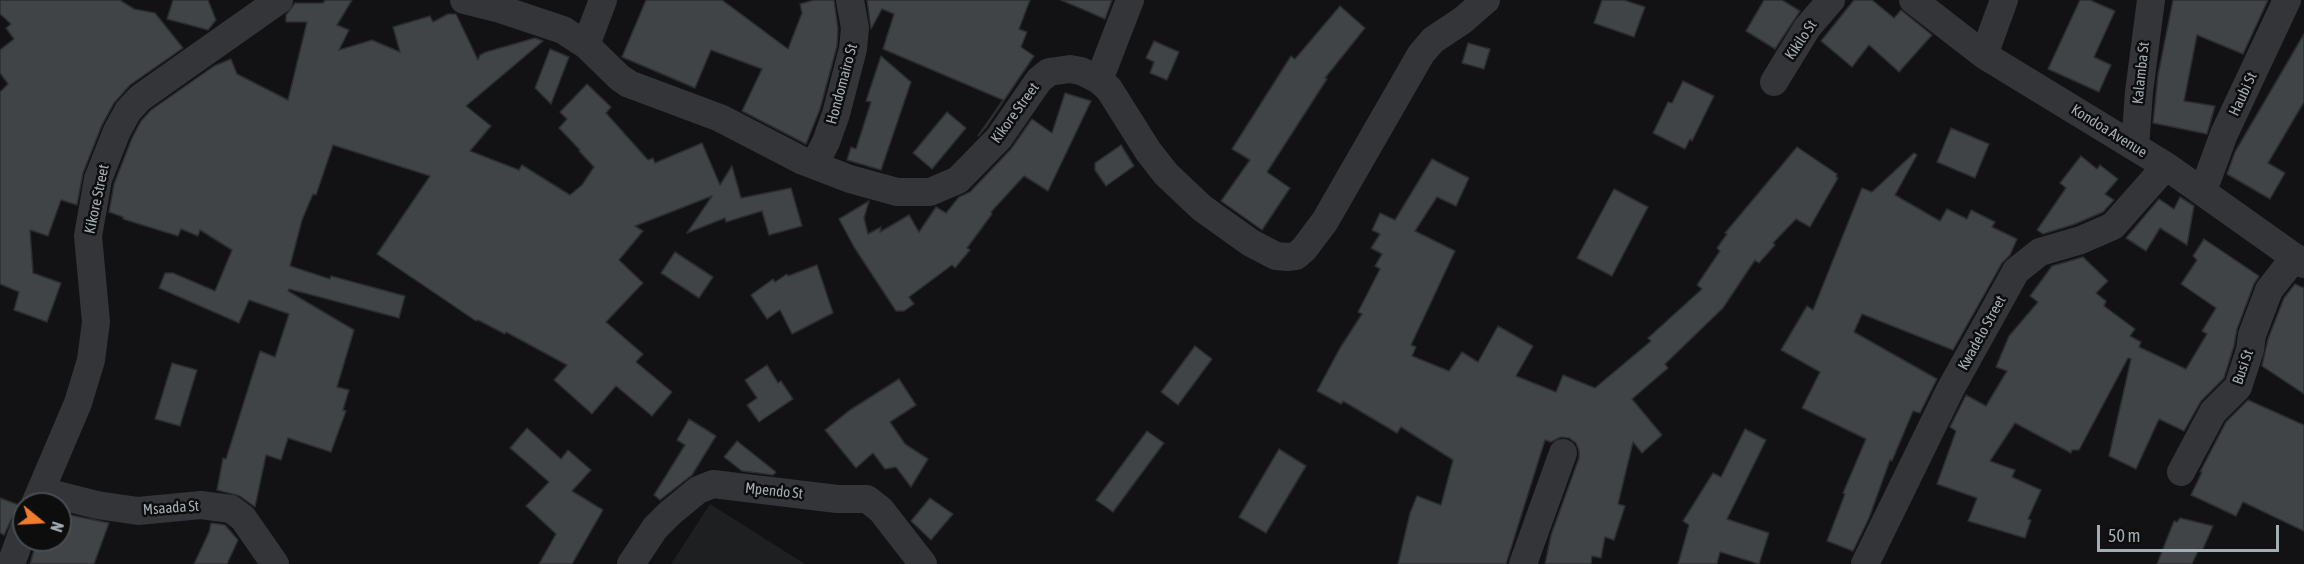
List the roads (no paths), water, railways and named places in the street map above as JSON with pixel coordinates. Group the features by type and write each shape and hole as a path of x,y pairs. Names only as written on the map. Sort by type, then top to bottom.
{"street":[{"name":"Kikore Street","path":"41,492 84,386 91,360 96,322 88,237 98,179 117,131 128,111 140,98 279,0"},
{"path":"586,45 603,0"},
{"name":"Hondomairo St","path":"814,165 826,142 853,49 855,28 850,0"},
{"path":"1099,80 1130,0"},
{"name":"Kikore Street","path":"471,1 548,24 586,45 629,84 720,118 814,165 885,190 915,194 930,192 958,180 971,169 999,138 1039,80 1049,72 1070,69 1081,71 1099,80 1109,89 1148,151 1166,174 1202,208 1251,243 1276,255 1296,256 1311,240 1340,197 1421,54 1433,40 1463,20 1486,0"},
{"name":"Kikilo St","path":"1774,82 1808,28 1831,0"},
{"name":"Kondoa Avenue","path":"1913,0 1984,55 2166,166 2300,260"},
{"path":"1984,55 2004,0"},
{"name":"Kalamba St","path":"2135,147 2139,92 2151,0"},
{"name":"Haubi St","path":"2203,191 2224,134 2286,0"},
{"name":"Kwadelo Street","path":"1865,564 1950,390 2016,271 2040,252 2081,240 2113,226 2166,166"},
{"name":"Busi St","path":"2181,472 2213,412 2238,387 2250,350 2252,335 2268,290 2300,260"},
{"path":"1524,564 1563,453"},
{"name":"Mpendo St","path":"631,564 655,528 670,513 698,490 714,484 837,499 867,499 881,510 923,564"},
{"name":"Msaada St","path":"72,503 138,511 201,505 231,509 243,518 275,564"}]}
